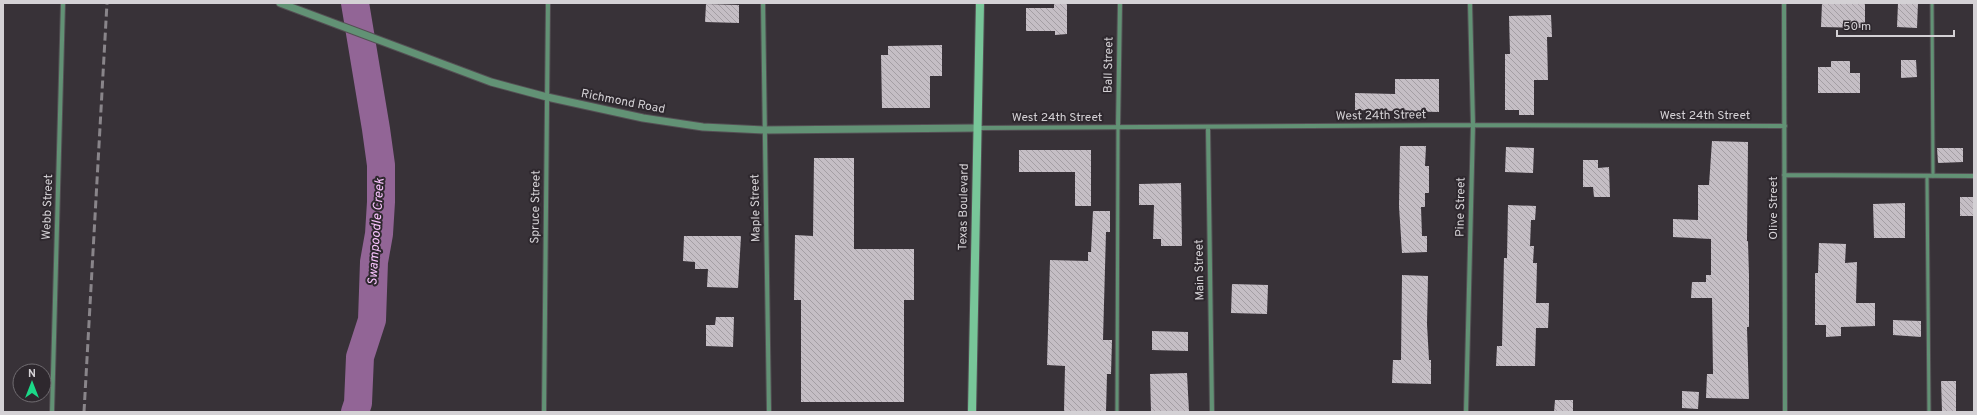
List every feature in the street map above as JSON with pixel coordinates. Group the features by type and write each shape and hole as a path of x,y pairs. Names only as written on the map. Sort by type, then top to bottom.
{"main road":[{"name":"Texas Boulevard","path":"972,412 980,3"}],"street":[{"name":"Webb Street","path":"52,412 63,3"},
{"name":"Richmond Road","path":"280,3 491,82 547,97 643,118 703,127 765,130 978,128"},
{"name":"Spruce Street","path":"544,412 548,3"},
{"name":"Maple Street","path":"763,3 769,412"},
{"name":"Ball Street","path":"1118,128 1120,3"},
{"name":"Pine Street","path":"1466,412 1472,125 1470,3"},
{"name":"Olive Street","path":"1784,3 1785,412"},
{"name":"West 24th Street","path":"978,128 1472,125 1784,126"},
{"name":"Main Street","path":"1208,127 1212,412"},
{"path":"1784,175 1974,176"}],"lane":[{"path":"1932,3 1933,176"},
{"path":"1117,412 1118,128"},
{"path":"1928,176 1928,412"}],"building":[{"path":"1822,3 1865,3 1865,28 1821,27"},
{"path":"1898,3 1918,3 1917,28 1897,27"},
{"path":"706,4 739,5 739,23 705,22"},
{"path":"1054,4 1067,4 1067,34 1055,35 1055,31 1026,31 1026,8 1054,8"},
{"path":"1551,15 1552,37 1547,37 1548,80 1534,80 1534,115 1519,115 1519,110 1505,110 1505,54 1510,54 1509,16"},
{"path":"942,45 942,76 930,76 930,108 882,108 881,55 888,55 888,46"},
{"path":"1901,60 1916,60 1917,77 1901,78"},
{"path":"1831,61 1850,61 1850,73 1860,73 1860,93 1818,93 1818,67 1831,67"},
{"path":"1395,79 1439,79 1439,112 1355,110 1355,93 1395,94"},
{"path":"1712,141 1748,142 1747,241 1749,275 1749,327 1747,327 1749,399 1706,398 1707,374 1713,374 1712,298 1691,298 1692,282 1706,282 1706,275 1711,275 1711,239 1673,237 1673,219 1698,220 1698,185 1709,185"},
{"path":"1400,146 1426,146 1425,166 1429,166 1429,193 1425,193 1425,207 1421,207 1422,236 1427,236 1427,252 1402,253 1399,206"},
{"path":"1506,147 1534,148 1533,173 1505,172"},
{"path":"1937,148 1963,148 1963,162 1938,163"},
{"path":"1019,150 1091,150 1091,206 1075,206 1075,172 1019,172"},
{"path":"814,158 854,158 854,249 914,249 914,300 904,300 904,402 801,402 801,300 794,300 795,235 813,236"},
{"path":"1583,160 1598,160 1598,168 1609,167 1610,197 1594,197 1593,187 1583,187"},
{"path":"1181,183 1182,246 1161,246 1161,239 1153,239 1154,205 1139,205 1139,184"},
{"path":"1960,197 1974,197 1974,216 1960,216"},
{"path":"1905,203 1905,238 1874,238 1873,204"},
{"path":"1508,205 1536,206 1535,220 1531,220 1530,246 1534,246 1533,263 1537,263 1536,303 1549,303 1548,328 1536,328 1535,366 1496,366 1497,346 1502,346 1504,258 1507,258"},
{"path":"1093,211 1110,211 1110,232 1106,232 1103,340 1112,340 1111,374 1107,374 1106,412 1064,412 1065,366 1047,365 1050,260 1088,261 1088,252 1091,252"},
{"path":"684,236 741,236 738,288 707,287 708,269 695,269 695,262 683,261"},
{"path":"1819,243 1846,244 1845,263 1857,262 1856,303 1875,303 1875,326 1841,327 1841,336 1826,337 1826,325 1815,325 1815,273 1818,273"},
{"path":"1402,275 1428,276 1427,324 1429,360 1431,360 1431,384 1392,383 1393,360 1401,360"},
{"path":"1232,284 1268,285 1267,314 1231,313"},
{"path":"716,317 734,317 733,347 706,346 706,325 715,325"},
{"path":"1893,320 1921,321 1921,337 1893,335"},
{"path":"1152,331 1188,332 1188,351 1152,350"},
{"path":"1187,373 1189,412 1151,412 1150,374"},
{"path":"1941,381 1956,381 1956,412 1942,412"},
{"path":"1682,391 1699,392 1698,409 1682,408"},
{"path":"1555,400 1573,400 1573,412 1554,412"}],"waterway":[{"name":"Swampoodle Creek","path":"355,3 381,165 381,202 379,234 374,262 372,320 360,357 358,403 355,412"}],"railway":[{"path":"84,412 107,3"}]}
